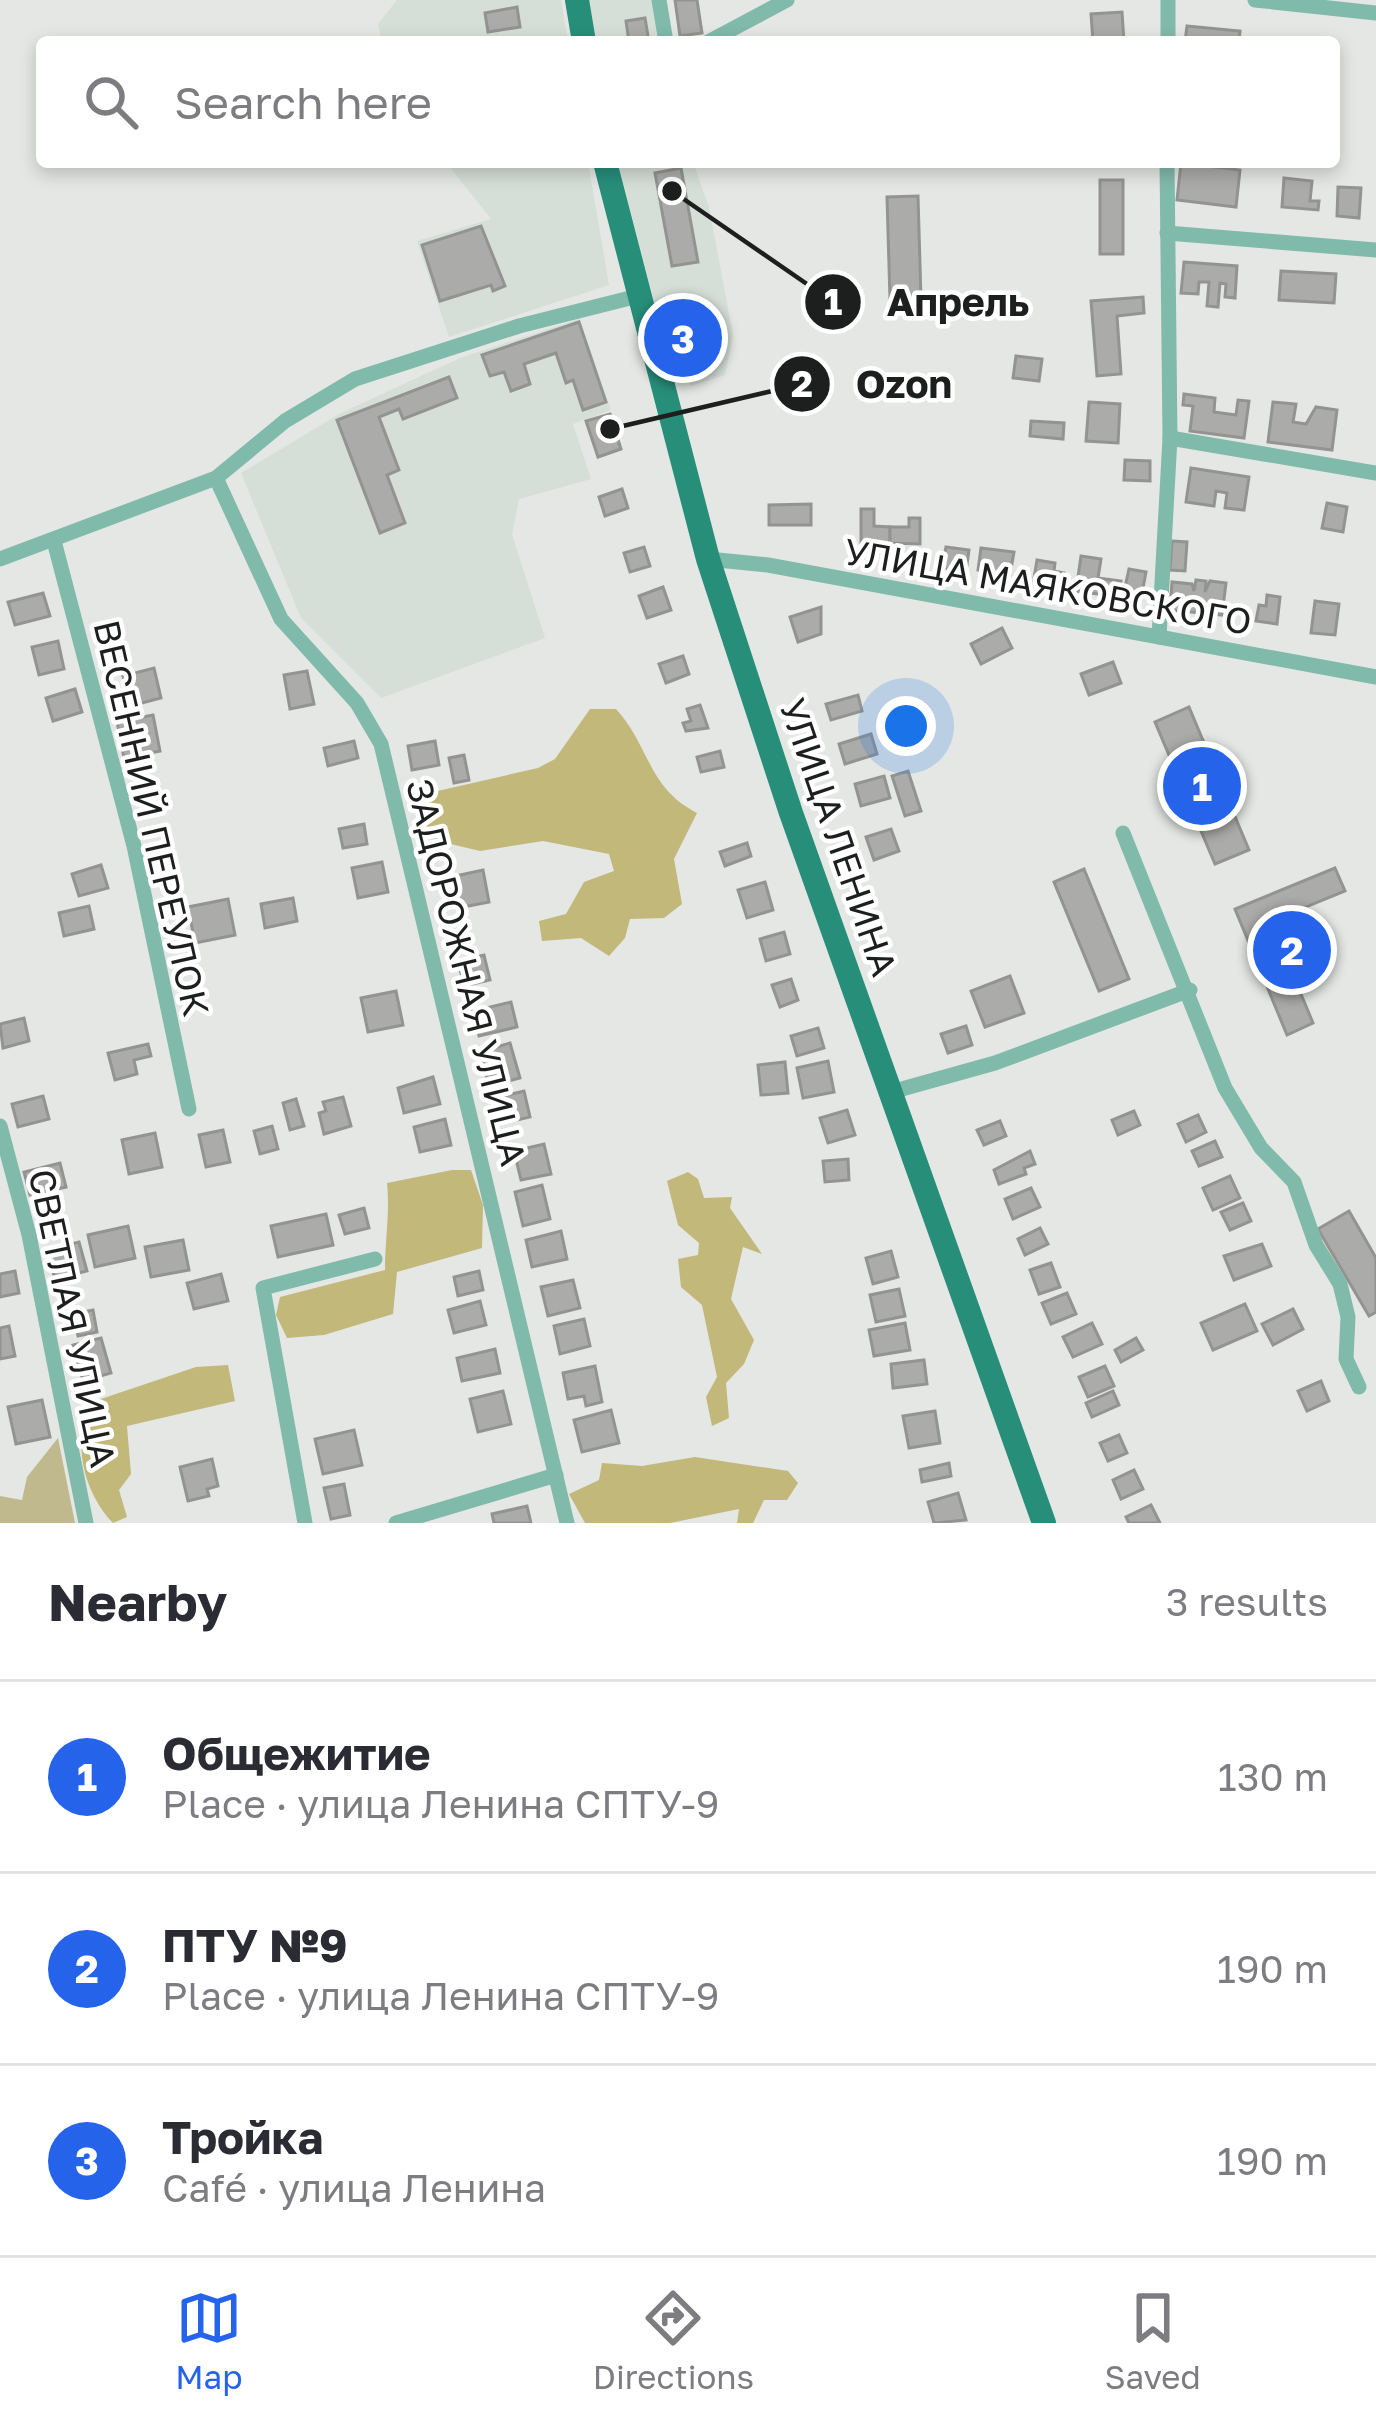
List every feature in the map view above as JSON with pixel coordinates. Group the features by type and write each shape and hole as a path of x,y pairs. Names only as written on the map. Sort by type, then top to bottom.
{"main road":[{"path":"577,0 583,36"},
{"name":"УЛИЦА ЛЕНИНА","path":"606,168 683,473 790,813 1044,1523"}],"street":[{"path":"659,0 665,36"},
{"path":"719,36 787,0"},
{"path":"1168,0 1168,36"},
{"path":"1256,0 1376,13"},
{"path":"1159,637 1170,439 1167,168"},
{"path":"1166,232 1376,250"},
{"path":"0,559 216,478 285,422 355,379 519,326 638,296"},
{"path":"1170,439 1376,473"},
{"name":"ЗАДОРОЖНАЯ УЛИЦА","path":"216,478 281,619 357,703 381,745 568,1523"},
{"name":"ВЕСЕННИЙ ПЕРЕУЛОК","path":"54,541 134,846 189,1109"},
{"name":"УЛИЦА МАЯКОВСКОГО","path":"708,559 1376,677"},
{"path":"1123,833 1190,990 1225,1088 1261,1148 1294,1182 1316,1245 1340,1284 1348,1317 1346,1359 1359,1387"},
{"path":"891,1092 995,1063 1190,990"},
{"name":"СВЕТЛАЯ УЛИЦА","path":"0,1126 29,1235 86,1523"},
{"path":"304,1523 263,1288 375,1259"},
{"path":"396,1523 556,1475"}],"shaded area":[{"path":"397,0 561,0 567,36 381,36 378,24"},
{"path":"588,0 653,0 660,36 595,36"},
{"path":"451,168 589,168 609,285 449,337 417,241 491,219"},
{"path":"620,168 695,168 709,207 733,335 725,375 691,386 670,364"},
{"path":"579,319 611,410 573,424 591,479 519,499 512,534 545,638 381,698 301,618 241,473 341,413 460,358"},
{"path":"590,709 616,709 668,791 697,813 674,859 682,904 664,918 630,919 625,938 609,956 581,938 542,941 539,921 566,914 584,882 614,871 609,854 543,841 480,851 430,839 420,795 538,768 555,759"},
{"path":"471,1170 483,1205 482,1248 397,1272 393,1314 324,1335 287,1338 276,1315 280,1297 385,1270 387,1183"},
{"path":"688,1172 698,1179 704,1198 732,1197 730,1208 762,1254 743,1247 731,1299 754,1340 744,1364 726,1383 729,1418 712,1426 706,1397 717,1377 702,1305 681,1287 678,1259 698,1255 699,1243 678,1225 667,1181"},
{"path":"228,1365 235,1401 127,1426 131,1474 119,1490 127,1517 113,1523 94,1496 83,1465 82,1433 92,1402 196,1367"},
{"path":"58,1438 75,1523 0,1523 0,1496 22,1500 27,1477"},
{"path":"695,1457 788,1471 798,1483 787,1500 764,1500 753,1523 737,1523 739,1509 670,1523 585,1523 569,1494 599,1480 602,1463 642,1466"}],"building":[{"path":"675,0 697,0 702,33 680,36"},
{"path":"517,7 520,27 488,32 485,13"},
{"path":"1122,12 1124,36 1093,36 1091,14"},
{"path":"645,18 648,36 628,36 626,21"},
{"path":"1187,26 1240,31 1240,36 1186,36"},
{"path":"681,168 698,262 672,266 655,173"},
{"path":"1180,168 1240,170 1236,207 1177,200"},
{"path":"1284,178 1312,181 1310,201 1319,201 1318,210 1282,207"},
{"path":"1100,180 1123,180 1123,254 1100,254"},
{"path":"1338,187 1361,188 1359,218 1337,216"},
{"path":"918,196 921,299 890,300 887,197"},
{"path":"481,226 505,286 493,291 491,285 440,301 422,245"},
{"path":"1184,262 1237,266 1235,298 1225,297 1226,284 1220,283 1218,307 1207,306 1209,282 1199,282 1198,294 1181,293"},
{"path":"1281,271 1336,274 1334,303 1279,300"},
{"path":"1143,297 1144,313 1117,316 1121,374 1097,376 1091,301"},
{"path":"579,322 606,402 583,410 573,380 566,383 556,353 524,364 530,384 511,391 504,372 490,376 482,355"},
{"path":"1016,356 1042,359 1039,381 1013,378"},
{"path":"449,377 457,398 403,419 399,409 379,417 399,470 387,475 405,523 380,533 337,420"},
{"path":"1184,394 1215,398 1214,412 1236,415 1238,400 1249,401 1244,438 1190,431 1193,406 1183,405"},
{"path":"1089,402 1120,404 1118,443 1086,441"},
{"path":"1273,402 1296,404 1293,422 1306,424 1316,407 1337,410 1332,450 1268,442"},
{"path":"610,414 621,449 598,457 586,421"},
{"path":"1031,421 1064,423 1063,439 1030,436"},
{"path":"1125,460 1150,461 1150,481 1124,480"},
{"path":"1191,468 1249,477 1244,510 1225,508 1227,493 1216,491 1214,506 1186,502"},
{"path":"622,489 628,508 605,516 599,497"},
{"path":"1327,503 1347,507 1343,532 1322,528"},
{"path":"811,504 811,525 769,525 769,505"},
{"path":"861,509 874,509 874,526 890,527 890,543 861,543"},
{"path":"909,518 920,518 920,544 890,543 890,527 909,527"},
{"path":"1172,541 1187,542 1185,571 1170,570"},
{"path":"644,547 650,566 630,572 624,553"},
{"path":"946,547 969,550 966,572 942,568"},
{"path":"981,548 1014,552 1010,575 978,570"},
{"path":"1081,556 1101,559 1098,578 1121,581 1119,597 1076,591"},
{"path":"1037,560 1055,563 1054,571 1064,573 1061,588 1033,584"},
{"path":"1129,569 1146,572 1141,599 1123,596"},
{"path":"1196,580 1206,581 1205,592 1210,581 1226,583 1222,615 1170,610 1172,582 1192,584 1194,591"},
{"path":"663,587 671,610 647,618 639,596"},
{"path":"43,593 50,616 15,625 8,602"},
{"path":"1267,595 1280,597 1277,624 1256,621"},
{"path":"1315,601 1339,604 1335,635 1311,633"},
{"path":"821,607 821,634 798,642 790,617"},
{"path":"1002,628 1012,648 981,664 971,644"},
{"path":"58,641 64,669 39,675 32,647"},
{"path":"683,656 689,674 666,683 659,664"},
{"path":"1113,662 1121,683 1089,695 1081,674"},
{"path":"154,668 161,698 131,706 123,676"},
{"path":"307,671 314,704 290,709 284,675"},
{"path":"75,689 82,712 53,721 46,698"},
{"path":"858,695 862,711 831,720 826,704"},
{"path":"700,705 708,728 686,731 683,723 691,721 687,709"},
{"path":"1189,707 1249,850 1215,864 1155,722"},
{"path":"153,715 160,751 124,758 117,722"},
{"path":"871,734 877,754 845,764 839,744"},
{"path":"354,741 358,758 328,766 324,748"},
{"path":"435,741 439,765 412,770 408,746"},
{"path":"720,751 724,767 701,772 697,757"},
{"path":"464,755 469,780 454,783 449,758"},
{"path":"908,771 921,811 905,816 892,776"},
{"path":"884,776 890,798 861,806 855,784"},
{"path":"364,824 367,844 343,848 339,829"},
{"path":"891,829 899,851 874,860 866,837"},
{"path":"747,843 751,856 725,866 720,852"},
{"path":"382,862 388,892 358,898 352,868"},
{"path":"101,865 108,888 79,896 72,874"},
{"path":"1335,868 1345,891 1269,922 1279,947 1324,929 1333,952 1291,970 1313,1023 1287,1035 1235,909"},
{"path":"1084,869 1129,979 1099,991 1054,882"},
{"path":"483,870 489,902 458,908 451,877"},
{"path":"765,882 773,910 747,918 738,890"},
{"path":"293,898 297,921 265,928 261,904"},
{"path":"228,899 235,935 195,943 188,907"},
{"path":"89,906 94,929 64,936 59,913"},
{"path":"784,932 790,954 766,961 760,939"},
{"path":"484,955 490,980 464,986 458,961"},
{"path":"1010,976 1024,1013 985,1027 971,991"},
{"path":"791,979 798,1000 780,1007 772,985"},
{"path":"396,991 403,1025 368,1032 361,998"},
{"path":"511,1002 517,1027 479,1036 473,1011"},
{"path":"24,1018 29,1041 3,1048 0,1024"},
{"path":"966,1026 972,1045 948,1053 941,1034"},
{"path":"818,1028 824,1048 797,1056 791,1036"},
{"path":"510,1043 520,1078 489,1086 480,1052"},
{"path":"148,1044 151,1056 134,1060 137,1074 115,1080 108,1053"},
{"path":"828,1061 834,1092 803,1098 797,1068"},
{"path":"785,1062 788,1093 761,1095 758,1065"},
{"path":"433,1077 440,1104 404,1113 398,1088"},
{"path":"524,1091 530,1117 496,1125 491,1099"},
{"path":"43,1096 49,1119 18,1127 12,1104"},
{"path":"343,1097 351,1126 324,1134 319,1113 326,1111 323,1102"},
{"path":"296,1099 304,1126 290,1130 283,1103"},
{"path":"847,1110 855,1135 828,1143 820,1118"},
{"path":"1134,1111 1140,1125 1118,1135 1112,1120"},
{"path":"1198,1115 1206,1132 1186,1142 1178,1124"},
{"path":"445,1119 451,1145 420,1152 414,1127"},
{"path":"1000,1121 1006,1136 984,1145 977,1130"},
{"path":"272,1126 278,1149 260,1154 254,1131"},
{"path":"223,1130 230,1162 206,1167 199,1135"},
{"path":"155,1133 162,1167 129,1174 122,1140"},
{"path":"1215,1141 1222,1157 1199,1166 1192,1151"},
{"path":"544,1144 551,1174 521,1180 514,1151"},
{"path":"1030,1151 1035,1164 1024,1168 1026,1174 999,1184 994,1170"},
{"path":"848,1159 849,1180 825,1182 823,1161"},
{"path":"60,1163 66,1187 30,1195 24,1172"},
{"path":"1230,1176 1240,1198 1213,1210 1203,1188"},
{"path":"542,1185 550,1219 523,1226 515,1192"},
{"path":"1031,1188 1040,1207 1013,1219 1005,1199"},
{"path":"1243,1203 1251,1221 1230,1230 1221,1212"},
{"path":"364,1208 369,1228 345,1234 339,1215"},
{"path":"1349,1211 1376,1258 1376,1312 1369,1316 1318,1229"},
{"path":"326,1214 333,1245 278,1257 271,1226"},
{"path":"128,1226 135,1258 95,1267 88,1235"},
{"path":"1040,1228 1048,1244 1025,1255 1018,1239"},
{"path":"561,1231 567,1259 532,1267 526,1240"},
{"path":"183,1240 189,1270 151,1277 145,1247"},
{"path":"79,1242 87,1271 55,1279 47,1250"},
{"path":"1262,1244 1271,1266 1234,1280 1224,1256"},
{"path":"891,1251 898,1277 873,1284 866,1258"},
{"path":"1051,1263 1060,1287 1039,1294 1030,1270"},
{"path":"15,1271 19,1293 0,1297 0,1274"},
{"path":"479,1271 483,1290 458,1296 454,1277"},
{"path":"221,1274 228,1301 194,1309 187,1283"},
{"path":"573,1280 580,1308 548,1316 541,1287"},
{"path":"899,1289 905,1316 876,1322 870,1295"},
{"path":"1067,1293 1076,1314 1051,1324 1042,1303"},
{"path":"480,1301 486,1325 454,1333 448,1310"},
{"path":"1245,1304 1257,1331 1213,1350 1201,1323"},
{"path":"1293,1309 1303,1329 1273,1345 1262,1324"},
{"path":"93,1310 97,1332 78,1336 74,1314"},
{"path":"584,1319 590,1346 560,1354 554,1326"},
{"path":"905,1323 910,1350 874,1356 869,1330"},
{"path":"1092,1323 1102,1344 1073,1357 1063,1337"},
{"path":"9,1326 15,1356 0,1359 0,1328"},
{"path":"101,1338 111,1373 83,1381 73,1345"},
{"path":"1136,1338 1143,1350 1121,1362 1115,1350"},
{"path":"495,1349 500,1373 462,1381 457,1358"},
{"path":"924,1360 927,1384 893,1388 891,1364"},
{"path":"595,1366 602,1402 586,1406 584,1396 568,1399 563,1373"},
{"path":"1105,1366 1114,1386 1088,1397 1079,1377"},
{"path":"1321,1381 1329,1401 1307,1411 1298,1391"},
{"path":"503,1391 511,1424 478,1432 470,1399"},
{"path":"1113,1391 1119,1405 1092,1417 1086,1403"},
{"path":"42,1400 50,1437 16,1444 8,1407"},
{"path":"611,1410 619,1443 582,1452 574,1420"},
{"path":"935,1411 940,1443 909,1448 903,1416"},
{"path":"354,1430 362,1465 323,1474 315,1439"},
{"path":"1119,1435 1127,1453 1108,1461 1100,1443"},
{"path":"212,1459 218,1486 207,1489 209,1496 188,1501 180,1467"},
{"path":"949,1463 951,1476 922,1482 920,1470"},
{"path":"1134,1470 1143,1489 1121,1499 1113,1480"},
{"path":"344,1484 350,1515 331,1519 324,1488"},
{"path":"958,1493 966,1520 934,1523 928,1502"},
{"path":"1151,1505 1160,1523 1129,1523 1126,1517"},
{"path":"527,1506 531,1523 494,1523 492,1514"}],"place":[{"name":"Апрель","path":"672,191"},
{"name":"Тройка","path":"683,338"},
{"name":"Ozon","path":"610,429"},
{"name":"Общежитие","path":"1202,786"},
{"name":"ПТУ №9","path":"1292,950"}]}
